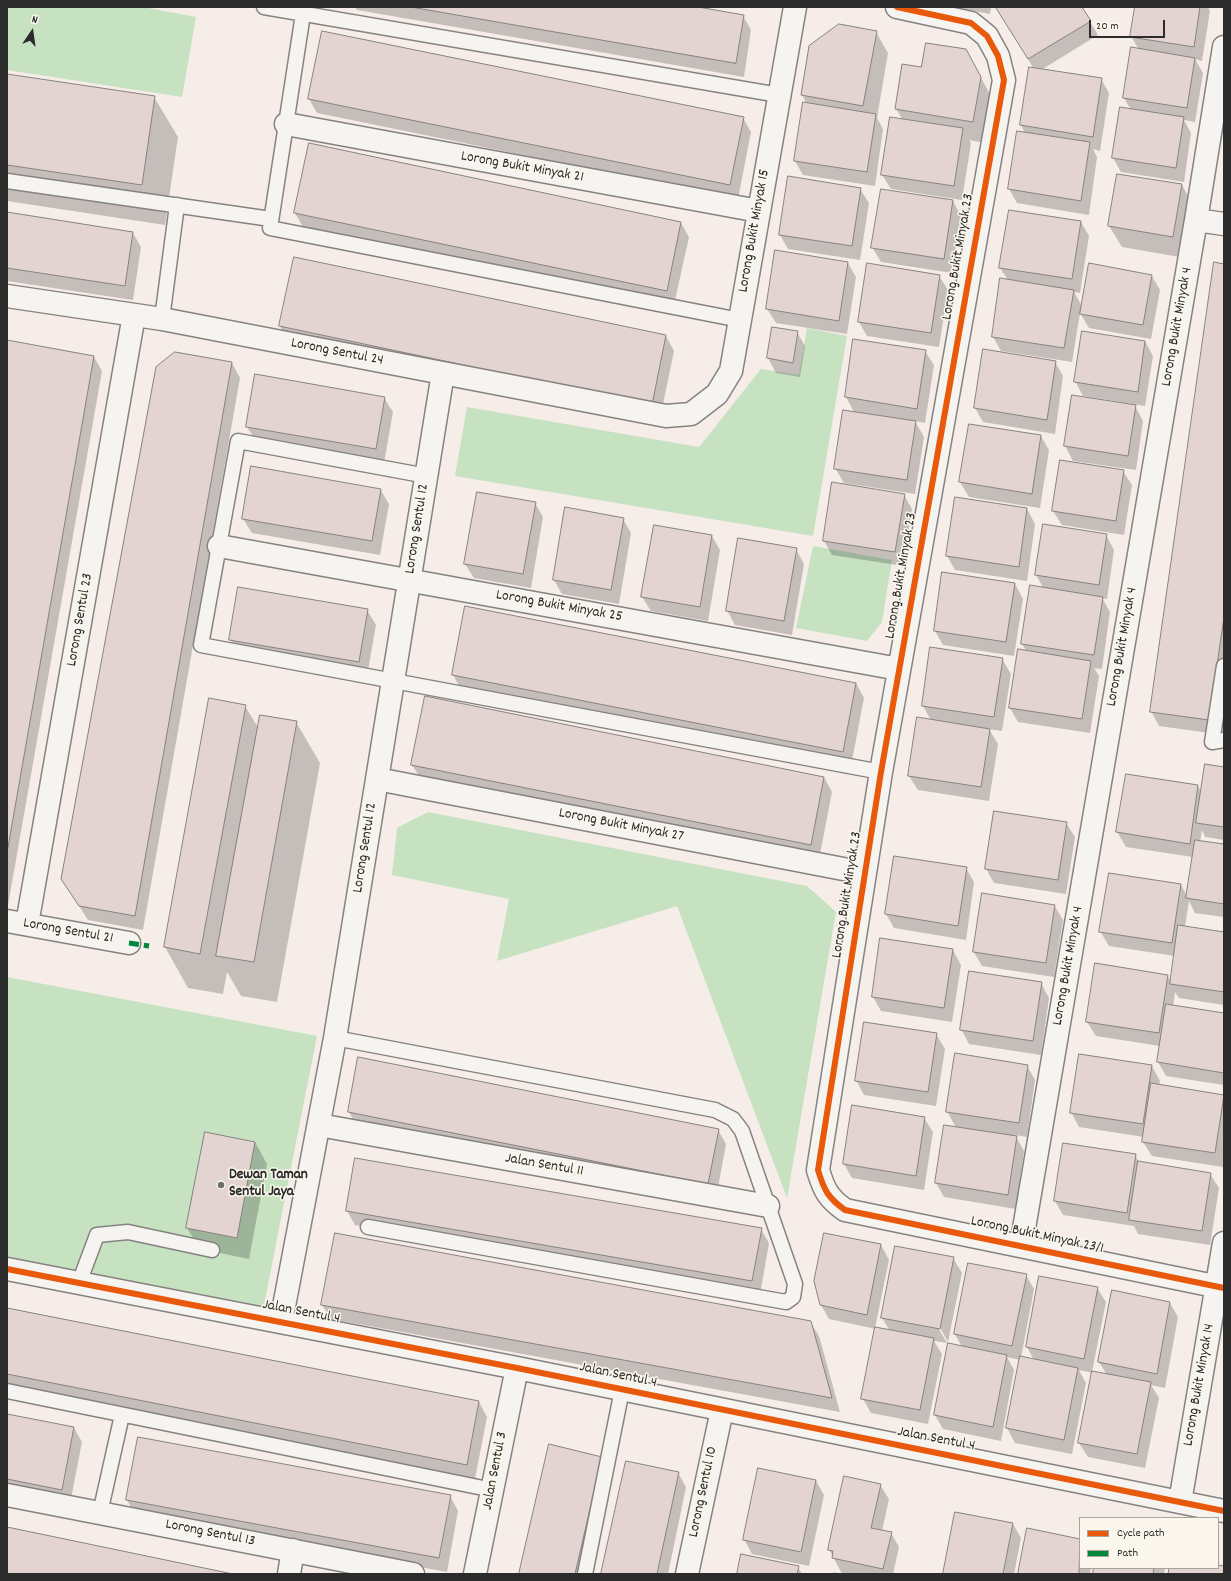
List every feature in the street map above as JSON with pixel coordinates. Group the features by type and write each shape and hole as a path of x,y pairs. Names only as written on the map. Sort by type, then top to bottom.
{"street":[{"name":"Lorong Bukit Minyak 15","path":"666,416 691,414 717,394 731,371 794,7"},
{"name":"Lorong Bukit Minyak 23","path":"845,1210 832,1201 823,1188 818,1170 881,772 1004,80 998,56 987,36 971,23 897,7"},
{"name":"Lorong Bukit Minyak 4","path":"1021,1246 1196,220 1224,47"},
{"name":"Lorong Bukit Minyak 21","path":"286,124 759,211"},
{"path":"1196,220 1224,224"},
{"name":"Lorong Sentul 24","path":"7,296 162,320 666,416"},
{"name":"Lorong Sentul 23","path":"17,922 134,316"},
{"name":"Lorong Sentul 12","path":"281,1322 335,1038 443,374"},
{"name":"Lorong Bukit Minyak 25","path":"219,546 899,669"},
{"name":"Lorong Bukit Minyak 27","path":"377,779 864,873"},
{"name":"Lorong Sentul 21","path":"17,922 129,943"},
{"name":"Jalan Sentul 11","path":"319,1125 768,1206"},
{"name":"Lorong Bukit Minyak 23/1","path":"845,1210 1220,1287"},
{"name":"Lorong Bukit Minyak 14","path":"1180,1502 1220,1287 1224,1243"},
{"name":"Jalan Sentul 4","path":"7,1269 517,1368 1224,1511"},
{"name":"Jalan Sentul 3","path":"475,1574 517,1368"},
{"name":"Lorong Sentul 10","path":"687,1574 722,1410"},
{"name":"Lorong Sentul 13","path":"7,1494 293,1550 377,1571 413,1574"},
{"path":"289,1574 293,1550"}],"lane":[{"path":"264,7 779,95"},
{"path":"303,14 270,228 740,320"},
{"path":"7,181 271,219"},
{"path":"162,320 177,205"},
{"path":"426,476 238,441 200,645 881,772"},
{"path":"1224,666 1212,742 1224,740"},
{"path":"335,1038 715,1110 734,1119 742,1130 795,1284 793,1297 786,1302 368,1227"},
{"path":"79,1283 97,1235 128,1232 212,1250"},
{"path":"585,1574 622,1390"},
{"path":"7,1391 493,1490"},
{"path":"100,1513 122,1415"}],"green space":[{"path":"7,7 143,7 196,17 182,97 7,70"},
{"path":"807,328 847,336 813,536 455,476 467,407 699,447 761,369 799,375"},
{"path":"813,546 892,560 882,622 867,641 796,628"},
{"path":"428,812 807,886 836,912 787,1198 677,906 497,961 509,899 392,875 397,828"},
{"path":"7,977 317,1036 263,1310 7,1257"}],"building":[{"path":"411,7 698,7 744,15 736,63"},
{"path":"1082,7 1091,21 1028,59 996,8"},
{"path":"1135,7 1200,7 1194,47 1130,37"},
{"path":"839,24 877,31 863,106 801,95 809,46"},
{"path":"322,31 744,117 730,185 308,99"},
{"path":"926,43 966,49 981,77 973,122 895,109 902,64 921,67"},
{"path":"1131,47 1195,58 1187,108 1123,98"},
{"path":"1029,67 1102,78 1093,137 1020,125"},
{"path":"7,74 155,96 142,185 7,165"},
{"path":"803,102 876,114 867,172 794,161"},
{"path":"1120,107 1184,117 1176,168 1112,158"},
{"path":"890,117 963,128 954,186 881,175"},
{"path":"1017,131 1090,142 1081,201 1008,189"},
{"path":"309,143 681,222 667,291 294,213"},
{"path":"1117,174 1182,184 1173,237 1108,226"},
{"path":"788,176 861,188 852,246 779,235"},
{"path":"881,189 953,200 944,259 871,248"},
{"path":"1009,210 1081,221 1072,279 999,268"},
{"path":"7,212 133,232 125,286 7,268"},
{"path":"775,250 848,262 839,321 766,309"},
{"path":"294,257 666,335 652,405 279,326"},
{"path":"1214,262 1224,264 1224,617 1209,720 1150,712"},
{"path":"867,263 940,275 931,333 858,322"},
{"path":"1089,263 1152,275 1143,325 1080,314"},
{"path":"1000,278 1074,290 1064,348 992,337"},
{"path":"772,327 798,331 793,363 767,358"},
{"path":"1082,331 1145,341 1138,392 1074,382"},
{"path":"853,339 926,350 917,409 845,397"},
{"path":"7,340 94,356 7,853"},
{"path":"983,349 1056,361 1047,420 974,408"},
{"path":"175,352 232,362 135,916 79,906 61,879 156,367"},
{"path":"255,374 385,397 376,449 246,427"},
{"path":"1072,395 1136,405 1128,456 1064,446"},
{"path":"843,410 916,421 907,480 834,469"},
{"path":"969,424 1041,435 1032,494 959,482"},
{"path":"1060,460 1124,470 1116,521 1052,511"},
{"path":"251,466 381,489 372,541 242,519"},
{"path":"832,482 905,494 895,552 823,541"},
{"path":"477,492 536,502 523,574 464,564"},
{"path":"955,497 1027,508 1019,567 946,556"},
{"path":"565,507 624,518 611,590 553,580"},
{"path":"1043,524 1107,534 1099,585 1035,575"},
{"path":"654,525 712,535 700,607 641,597"},
{"path":"738,538 797,548 784,621 726,611"},
{"path":"942,572 1015,583 1006,642 934,631"},
{"path":"1030,585 1103,597 1094,655 1021,644"},
{"path":"238,587 368,609 359,662 229,640"},
{"path":"465,606 856,683 843,752 452,675"},
{"path":"930,647 1003,658 994,717 922,706"},
{"path":"1018,649 1091,661 1082,719 1009,708"},
{"path":"425,696 824,777 811,845 411,765"},
{"path":"209,698 246,705 200,954 164,947"},
{"path":"260,715 297,721 254,962 216,956"},
{"path":"917,717 990,729 981,787 908,776"},
{"path":"1205,764 1224,767 1224,827 1196,823"},
{"path":"1126,774 1198,785 1190,844 1116,832"},
{"path":"994,811 1067,822 1058,880 985,869"},
{"path":"1195,840 1224,844 1224,904 1186,898"},
{"path":"894,856 967,867 958,926 885,914"},
{"path":"1109,873 1181,884 1172,943 1099,932"},
{"path":"982,893 1055,905 1046,963 973,952"},
{"path":"1178,925 1224,932 1224,992 1170,984"},
{"path":"880,938 953,949 944,1008 872,997"},
{"path":"1095,963 1168,975 1159,1033 1086,1022"},
{"path":"969,971 1042,982 1033,1041 960,1030"},
{"path":"1166,1004 1224,1013 1224,1073 1157,1062"},
{"path":"864,1022 937,1033 928,1092 855,1081"},
{"path":"955,1053 1028,1065 1019,1123 946,1112"},
{"path":"1079,1054 1152,1065 1143,1124 1070,1113"},
{"path":"358,1057 719,1129 708,1184 348,1112"},
{"path":"1151,1083 1224,1095 1215,1153 1142,1142"},
{"path":"852,1105 925,1117 916,1176 843,1164"},
{"path":"944,1125 1017,1136 1008,1195 935,1183"},
{"name":"Dewan Taman Sentul Jaya","path":"205,1132 255,1142 237,1238 186,1228"},
{"path":"1063,1143 1136,1154 1127,1213 1054,1201"},
{"path":"355,1158 762,1228 752,1281 346,1211"},
{"path":"1138,1161 1211,1173 1202,1231 1129,1220"},
{"path":"335,1233 811,1321 832,1398 321,1305"},
{"path":"824,1233 881,1244 867,1315 820,1305 814,1281"},
{"path":"895,1246 954,1257 940,1329 881,1318"},
{"path":"968,1263 1027,1274 1012,1346 954,1334"},
{"path":"1039,1276 1098,1287 1084,1359 1026,1347"},
{"path":"1112,1290 1170,1302 1157,1374 1098,1362"},
{"path":"7,1308 479,1401 467,1465 7,1374"},
{"path":"875,1327 934,1338 920,1410 861,1399"},
{"path":"948,1343 1007,1355 993,1427 934,1415"},
{"path":"1020,1356 1078,1368 1064,1440 1006,1428"},
{"path":"1092,1371 1151,1382 1137,1454 1078,1443"},
{"path":"7,1414 74,1427 62,1490 7,1479"},
{"path":"138,1437 451,1495 439,1558 126,1500"},
{"path":"549,1444 602,1457 575,1574 519,1574"},
{"path":"626,1461 679,1472 657,1574 601,1574"},
{"path":"758,1468 816,1480 801,1552 743,1540"},
{"path":"844,1476 881,1484 871,1528 892,1532 883,1569 832,1558 833,1551 828,1550"},
{"path":"955,1512 1013,1523 1003,1574 943,1574"},
{"path":"7,1527 233,1574 7,1574"},
{"path":"1027,1528 1079,1539 1079,1574 1018,1574"},
{"path":"741,1554 799,1566 797,1574 737,1574"},
{"path":"1219,1565 1224,1566 1224,1574 1168,1574 1169,1569 1219,1569"},
{"path":"1094,1569 1154,1569 1153,1574 1093,1574"}],"marked path":[{"path":"129,943 149,946"}],"cycle path":[{"path":"897,7 971,23 987,36 998,56 1004,80 881,772 818,1170 827,1193 834,1202 845,1210 1224,1288"},
{"path":"7,1269 517,1368 1224,1511"}],"place":[{"name":"Dewan Taman Sentul Jaya","path":"221,1185"}]}
